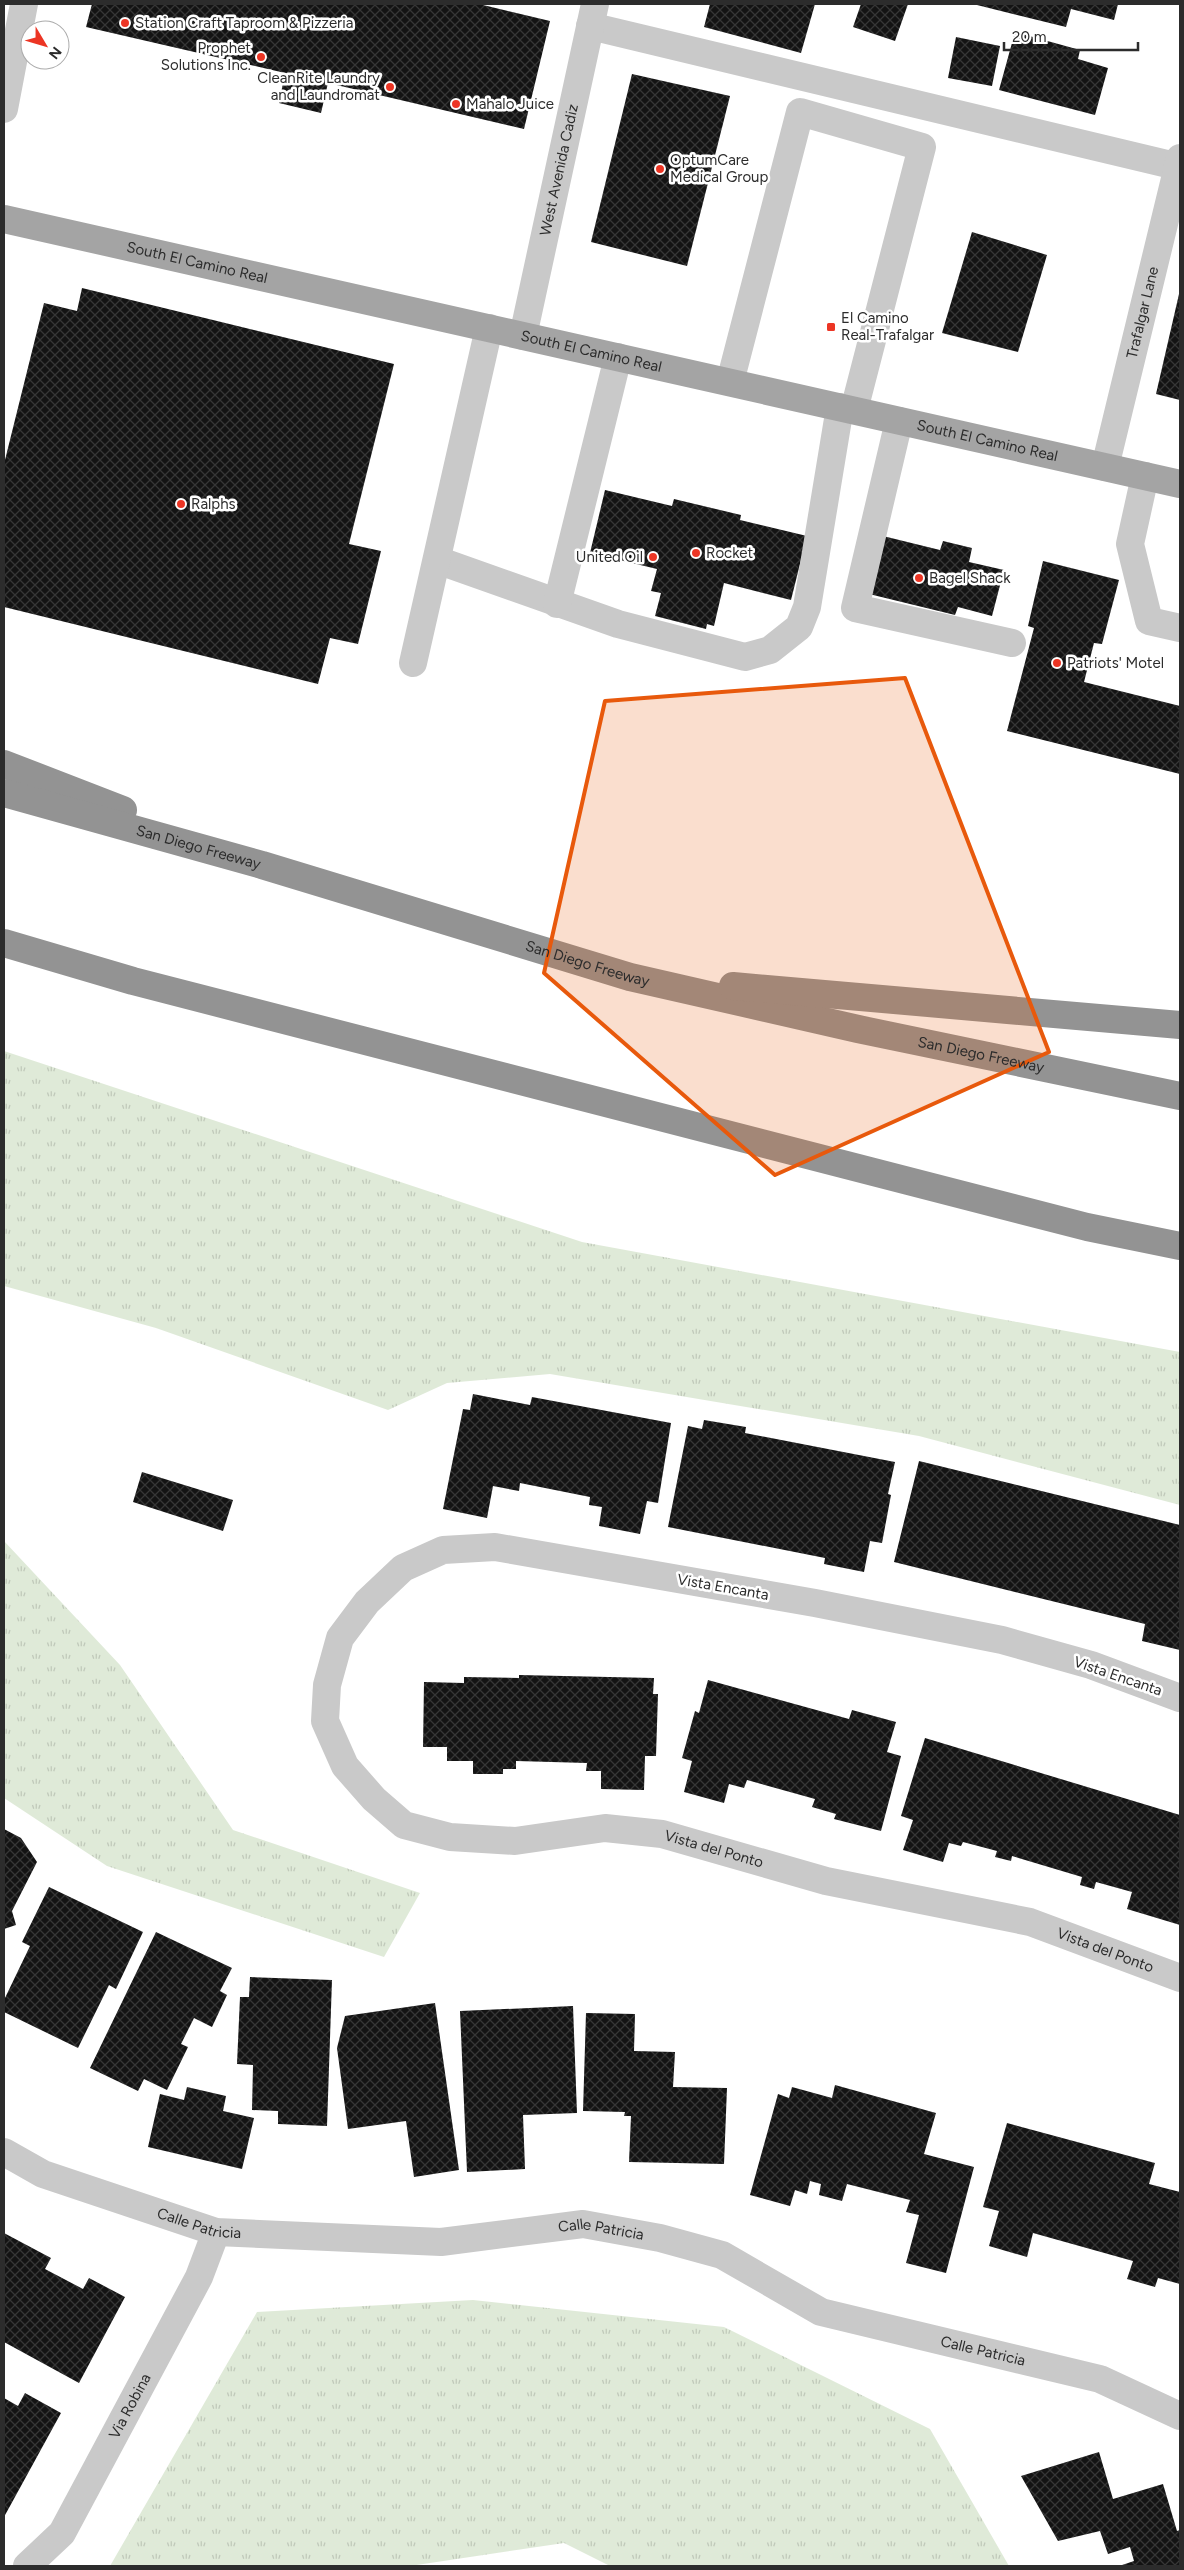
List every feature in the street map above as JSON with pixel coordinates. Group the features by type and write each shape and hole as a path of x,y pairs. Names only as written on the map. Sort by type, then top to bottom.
{"highway":[{"path":"4,764 262,865"},
{"name":"San Diego Freeway","path":"4,794 262,865 630,977 868,1031 1180,1096"},
{"path":"4,944 132,981 1058,1220 1180,1246"},
{"path":"630,977 1180,1025"}],"main road":[{"name":"South El Camino Real","path":"4,218 1180,484"}],"street":[{"path":"4,109 24,4"},
{"path":"592,15 1180,164"},
{"name":"West Avenida Cadiz","path":"523,336 592,15"},
{"path":"437,560 618,624 744,657 770,650 799,627 807,608 847,409 922,147 800,112 730,382"},
{"name":"Trafalgar Lane","path":"1105,467 1180,164"},
{"path":"413,663 489,328"},
{"path":"557,604 618,357"},
{"path":"899,420 855,608 1012,643"},
{"path":"1145,476 1130,544 1149,621 1180,628"},
{"name":"Vista Encanta","path":"327,1685 340,1638 367,1602 403,1568 443,1550 496,1547 815,1603 1002,1640 1091,1665 1180,1698"},
{"name":"Vista del Ponto","path":"327,1685 326,1721 345,1766 374,1799 404,1825 450,1838 515,1841 605,1828 662,1834 826,1882 1030,1922 1180,1978"},
{"name":"Calle Patricia","path":"4,2152 43,2174 216,2232 441,2242 583,2224 660,2238 722,2255 821,2312 1100,2380 1180,2416"},
{"name":"Via Robina","path":"27,2566 62,2533 199,2277 216,2232"}],"highlighted area":[{"path":"905,678 1049,1052 775,1175 544,973 605,701"}],"green space":[{"path":"4,1051 582,1242 1180,1352 1180,1505 919,1436 550,1374 447,1383 388,1410 156,1328 4,1286"},
{"path":"4,1541 120,1665 233,1830 420,1893 384,1957 107,1866 4,1798"},
{"path":"473,2300 724,2327 930,2429 1009,2566 610,2566 564,2543 410,2566 110,2566 257,2312"}],"building":[{"path":"92,4 479,4 550,21 524,129 328,83 321,113 279,103 285,73 86,27"},
{"path":"710,4 815,4 801,53 704,27"},
{"path":"861,4 908,4 895,41 853,27"},
{"path":"973,4 1118,4 1114,20 1071,9 1066,27"},
{"path":"1015,32 1080,50 1078,59 1108,68 1095,115 999,90"},
{"path":"956,37 1000,46 992,86 948,78"},
{"name":"OptumCare Medical Group","path":"632,74 730,96 687,266 591,242"},
{"path":"972,232 1047,255 1018,352 942,333"},
{"name":"Ralphs","path":"82,288 394,364 349,544 381,551 358,644 330,638 318,684 4,607 4,464 44,303 77,311"},
{"path":"1180,294 1180,400 1156,394"},
{"path":"605,490 672,506 674,499 741,515 740,520 807,536 791,600 724,583 714,626 707,624 706,629 655,616 661,593 651,591 657,569 590,553"},
{"name":"Bagel Shack","path":"883,536 940,550 943,541 972,548 969,562 1004,570 992,616 958,607 955,615 869,594"},
{"name":"Patriots' Motel","path":"1043,561 1119,580 1102,644 1094,643 1084,682 1180,706 1180,774 1007,731 1034,628 1028,626"},
{"path":"473,1394 530,1405 532,1397 671,1423 658,1503 647,1501 640,1534 599,1526 602,1507 589,1505 590,1497 520,1483 519,1491 493,1486 487,1518 443,1509 463,1409 470,1410"},
{"path":"704,1420 746,1427 745,1433 895,1462 888,1494 891,1495 882,1543 870,1541 864,1572 824,1564 825,1558 668,1527 688,1426 702,1429"},
{"path":"919,1461 1180,1525 1180,1650 1142,1641 1145,1624 894,1562"},
{"path":"142,1472 233,1500 223,1531 133,1502"},
{"path":"519,1675 654,1678 653,1694 658,1694 656,1756 645,1756 644,1790 601,1789 601,1771 586,1771 587,1763 516,1761 516,1769 503,1769 503,1774 473,1774 473,1761 447,1761 447,1747 423,1747 424,1682 464,1683 464,1677 519,1678"},
{"path":"708,1680 849,1719 852,1710 896,1722 887,1752 901,1756 881,1831 834,1819 836,1814 812,1807 815,1799 747,1780 744,1788 729,1784 724,1803 684,1792 692,1761 682,1758 695,1711 699,1713"},
{"path":"925,1738 1180,1815 1180,1925 1127,1909 1132,1892 1096,1882 1094,1889 1080,1885 1082,1877 1012,1856 1011,1861 995,1857 997,1851 963,1842 961,1846 949,1843 943,1862 903,1850 913,1820 901,1816"},
{"path":"4,1829 21,1838 37,1862 12,1911 16,1925 4,1929"},
{"path":"49,1887 143,1932 116,1989 109,1985 78,2048 4,2012 4,2000 30,1946 22,1942"},
{"path":"156,1932 232,1968 220,1991 227,1995 212,2027 194,2018 181,2044 188,2047 167,2090 144,2079 138,2091 90,2068"},
{"path":"250,1977 332,1980 327,2126 278,2124 278,2111 252,2110 253,2065 237,2064 240,1997 249,1997"},
{"path":"435,2003 459,2170 414,2177 406,2121 348,2129 337,2048 345,2016"},
{"path":"573,2006 577,2113 523,2115 525,2169 467,2172 460,2011"},
{"path":"586,2013 635,2014 634,2051 675,2052 673,2087 727,2088 724,2164 629,2162 631,2116 624,2116 625,2112 583,2111"},
{"path":"835,2085 936,2113 924,2154 974,2167 946,2273 906,2263 919,2215 906,2212 910,2200 847,2184 842,2201 819,2195 821,2184 810,2181 807,2194 795,2190 790,2206 750,2195 778,2094 789,2098 792,2087 832,2098"},
{"path":"187,2087 226,2096 223,2111 254,2118 242,2169 148,2147 160,2094 184,2100"},
{"path":"1007,2123 1155,2163 1149,2184 1180,2192 1180,2284 1158,2278 1155,2287 1127,2279 1133,2261 1033,2233 1027,2257 989,2246 999,2211 983,2207"},
{"path":"4,2233 51,2258 45,2269 83,2289 89,2278 125,2297 79,2383 4,2342"},
{"path":"25,2393 61,2413 4,2517 4,2398 18,2406"},
{"path":"1099,2452 1113,2499 1163,2484 1177,2531 1180,2530 1180,2566 1119,2566 1134,2561 1130,2547 1108,2554 1100,2531 1058,2541 1021,2476"}],"place":[{"name":"Station Craft Taproom & Pizzeria","path":"125,23"},
{"name":"Prophet Solutions Inc.","path":"261,57"},
{"name":"CleanRite Laundry and Laundromat","path":"390,87"},
{"name":"Mahalo Juice","path":"456,104"},
{"name":"OptumCare Medical Group","path":"660,169"},
{"name":"El Camino Real-Trafalgar","path":"831,327"},
{"name":"Ralphs","path":"181,504"},
{"name":"Rocket","path":"696,553"},
{"name":"United Oil","path":"653,557"},
{"name":"Bagel Shack","path":"919,578"},
{"name":"Patriots' Motel","path":"1057,663"}]}
